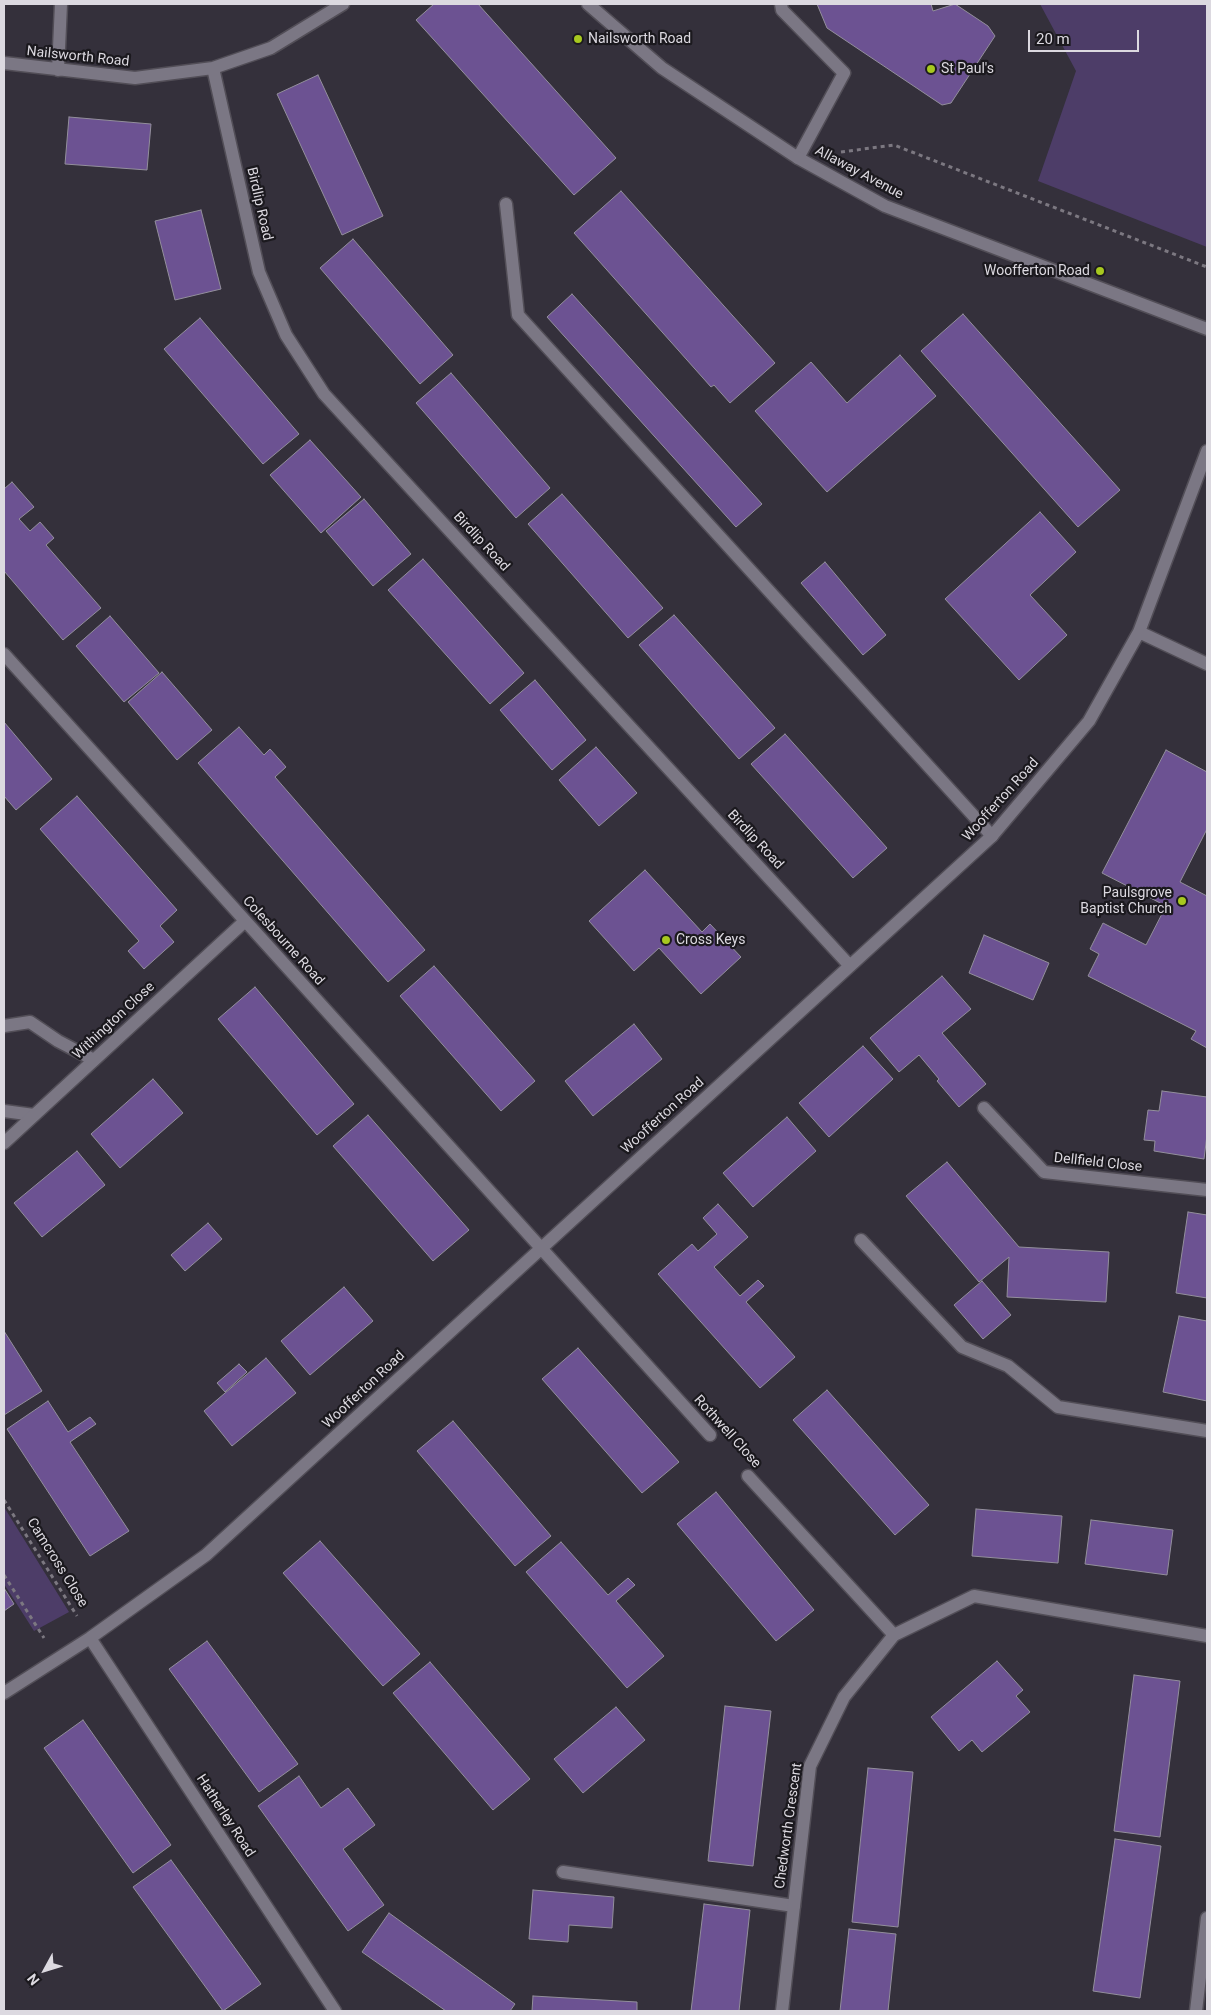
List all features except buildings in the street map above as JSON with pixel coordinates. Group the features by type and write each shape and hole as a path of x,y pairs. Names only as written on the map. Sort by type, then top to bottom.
{"street":[{"path":"58,70 61,4"},
{"name":"Nailsworth Road","path":"4,63 134,78 213,68 271,48 343,4"},
{"name":"Allaway Avenue","path":"588,4 662,68 798,158 885,206 1207,329"},
{"path":"781,4 782,10 844,73 798,158"},
{"name":"Birdlip Road","path":"213,68 259,272 286,335 324,394 850,966"},
{"path":"506,204 518,315 992,836"},
{"name":"Woofferton Road","path":"4,1693 90,1638 206,1555 992,836 1088,721 1139,632 1207,451"},
{"path":"1139,632 1207,664"},
{"name":"Colesbourne Road","path":"4,654 540,1248"},
{"name":"Withington Close","path":"4,1143 244,922"},
{"path":"4,1026 30,1022 58,1041 94,1060"},
{"name":"Dellfield Close","path":"984,1108 1044,1172 1207,1190"},
{"path":"4,1111 34,1115"},
{"path":"861,1240 962,1347 1008,1366 1058,1407 1207,1431"},
{"name":"Rothwell Close","path":"540,1248 710,1435"},
{"name":"Rothwell Close","path":"748,1476 894,1635"},
{"name":"Chedworth Crescent","path":"782,2011 810,1766 844,1697 894,1635 974,1596 1207,1636"},
{"name":"Hatherley Road","path":"90,1638 335,2011"},
{"path":"563,1872 794,1906"},
{"path":"1196,2011 1207,1918"}],"path":[{"path":"798,158 894,144 1207,267"},
{"name":"Camcross Close","path":"4,1500 90,1638"},
{"path":"4,1575 57,1659"}],"shaded area":[{"path":"1040,4 1207,4 1207,247 1038,181 1076,71"},
{"path":"4,1507 69,1612 34,1631 4,1584"}],"place":[{"name":"Nailsworth Road","path":"578,39"},
{"name":"St Paul's","path":"931,69"},
{"name":"Woofferton Road","path":"1100,271"},
{"name":"Paulsgrove Baptist Church","path":"1182,901"},
{"name":"Cross Keys","path":"666,940"}]}
